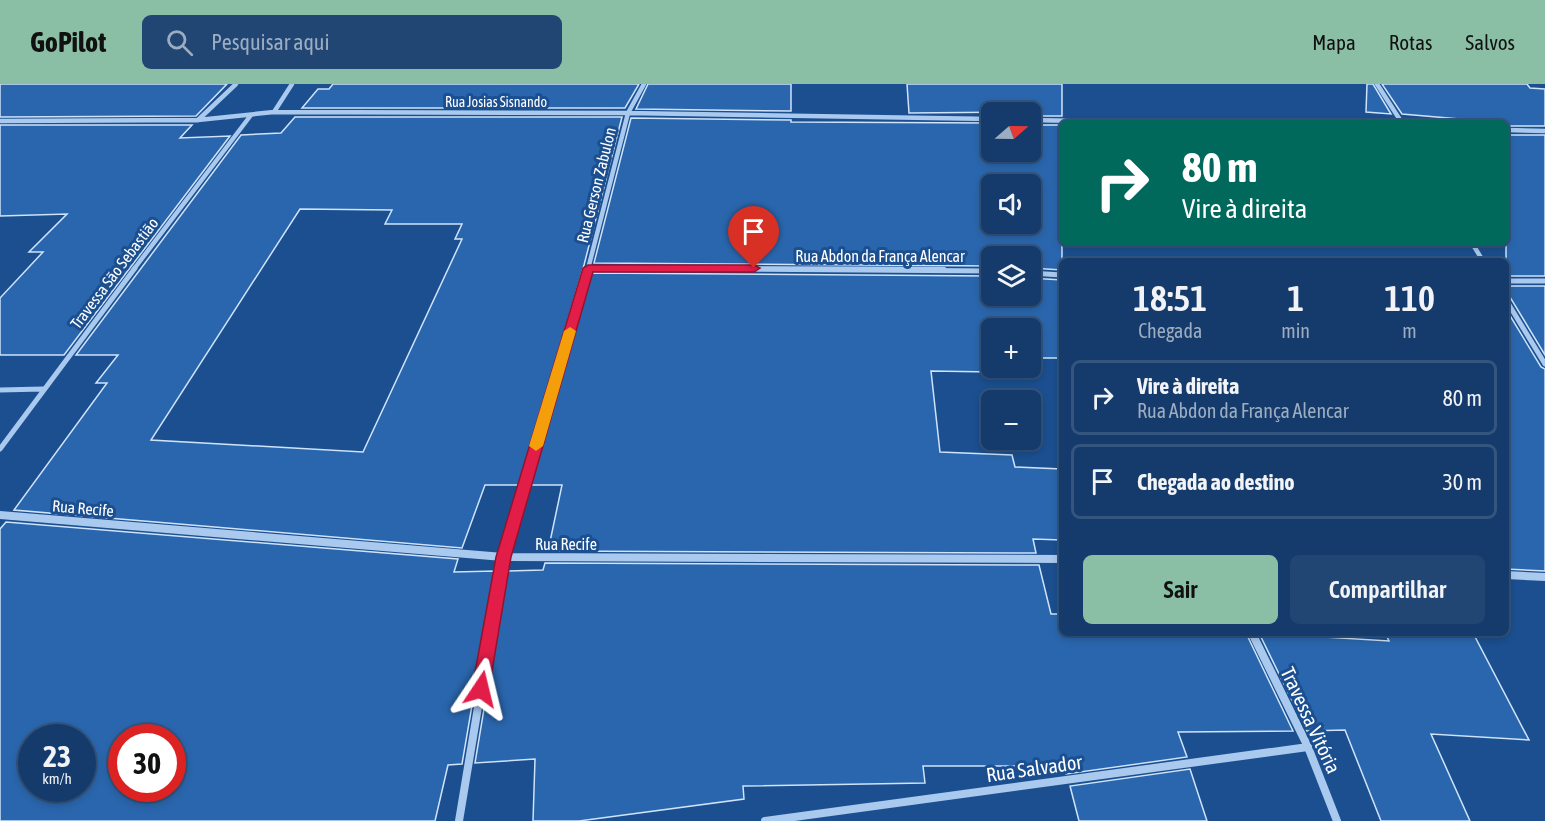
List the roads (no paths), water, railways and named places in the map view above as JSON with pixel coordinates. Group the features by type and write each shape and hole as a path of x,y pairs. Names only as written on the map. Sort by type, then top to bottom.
{"street":[{"path":"198,120 236,84"},
{"path":"274,112 292,84"},
{"name":"Rua Gerson Zabulon","path":"459,821 503,557 588,268 628,113 644,84"},
{"path":"1377,84 1400,120"},
{"name":"Rua Josias Sisnando","path":"0,121 198,120 274,112 628,113 981,119"},
{"name":"Travessa São Sebastião","path":"0,449 251,115"},
{"path":"1041,120 1059,121"},
{"path":"1509,130 1545,131"},
{"name":"Rua Abdon da França Alencar","path":"588,268 981,271"},
{"path":"1041,274 1059,275"},
{"path":"1509,280 1545,281"},
{"path":"1509,305 1545,364"},
{"path":"0,390 43,389"},
{"name":"Rua Recife","path":"0,515 503,557 1059,559"},
{"path":"1509,575 1545,577"},
{"name":"Travessa Vitória","path":"1253,636 1308,747 1337,821"},
{"name":"Rua Salvador","path":"765,821 1308,747"}]}
